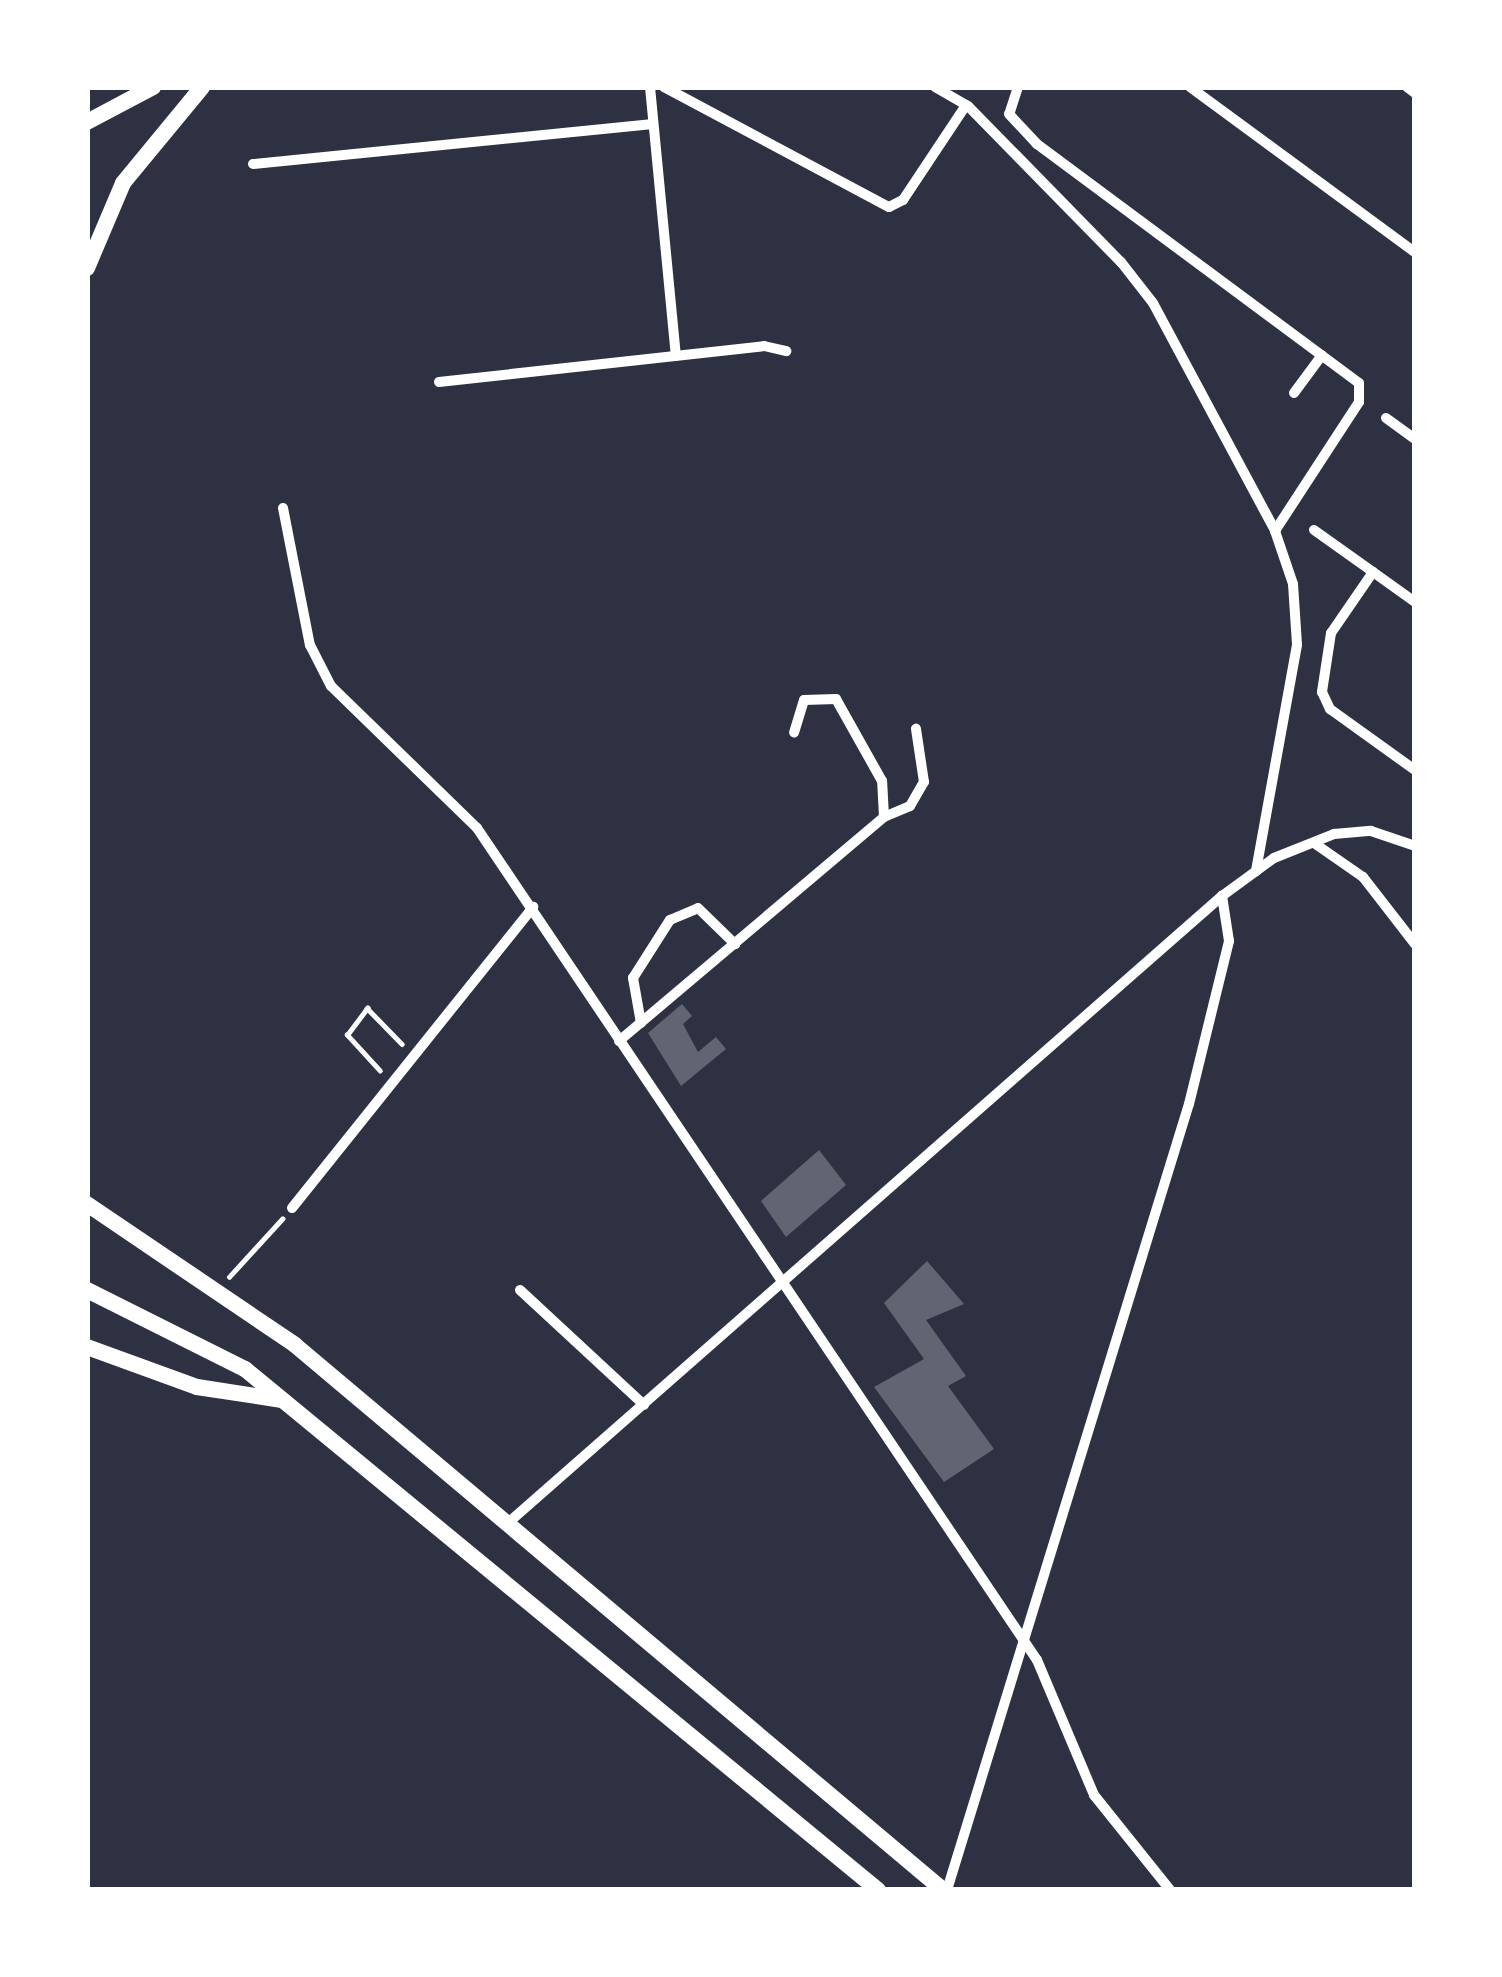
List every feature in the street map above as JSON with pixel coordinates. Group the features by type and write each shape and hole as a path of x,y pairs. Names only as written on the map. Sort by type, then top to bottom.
{"main road":[{"path":"87,122 153,87"},
{"path":"87,268 124,183 202,87"},
{"path":"87,1204 214,1295 295,1345 945,1890"},
{"path":"87,1290 225,1355 878,1890"},
{"path":"87,1347 197,1387 283,1400"}],"street":[{"path":"650,87 676,356"},
{"path":"664,87 890,207 903,200 967,106"},
{"path":"935,87 967,106 1082,218 1154,304 1276,531 1293,584 1297,645 1256,871"},
{"path":"1018,87 1009,114 1037,144 1354,378 1361,396 1276,531"},
{"path":"1190,87 1415,252"},
{"path":"1407,87 1415,93"},
{"path":"253,164 653,124"},
{"path":"440,382 676,356 786,351"},
{"path":"1294,393 1322,355"},
{"path":"1385,418 1415,439"},
{"path":"283,508 320,670 477,828 533,908 778,1284 1051,1684 1094,1795 1170,1890"},
{"path":"1314,530 1415,602"},
{"path":"1373,572 1331,633 1322,692 1330,709 1415,770"},
{"path":"794,733 804,700 836,699 882,781 884,817"},
{"path":"619,1040 884,817 910,806 924,782 916,729"},
{"path":"508,1523 1222,896 1256,871 1314,843 1371,831 1415,846"},
{"path":"1314,843 1363,877 1415,944"},
{"path":"945,1890 1019,1639 1189,1104 1229,941 1222,896"},
{"path":"292,1208 533,908"},
{"path":"640,1023 633,978 670,920 698,908 735,944"},
{"path":"520,1290 644,1405"}],"path":[{"path":"392,1084 347,1035 367,1008 415,1055"},
{"path":"214,1295 292,1208"}],"building":[{"path":"682,1004 692,1016 683,1024 698,1052 716,1037 726,1049 681,1086 648,1033"},
{"path":"819,1150 846,1185 786,1237 761,1201"},
{"path":"927,1261 964,1304 926,1320 966,1376 948,1386 994,1449 944,1482 874,1387 924,1359 884,1303"}]}
